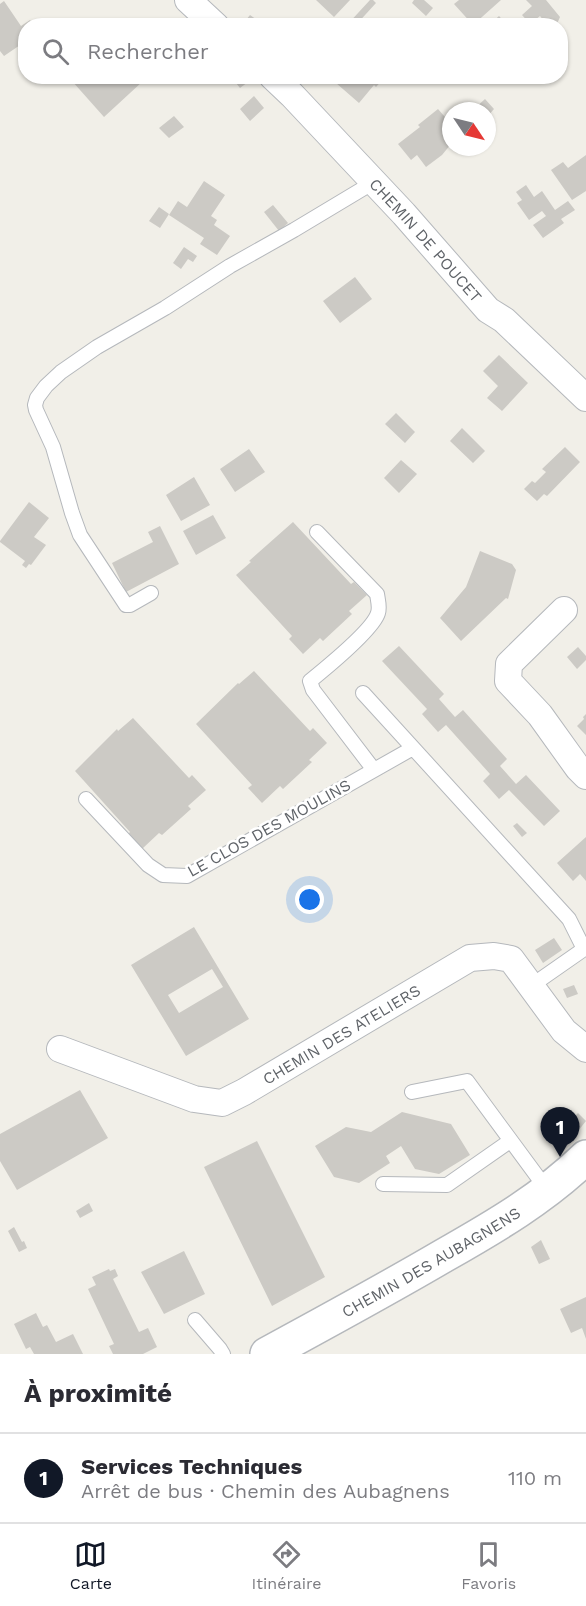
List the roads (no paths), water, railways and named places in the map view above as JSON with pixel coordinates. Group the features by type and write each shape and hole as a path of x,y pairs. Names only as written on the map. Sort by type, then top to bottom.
{"street":[{"path":"188,0 207,18"},
{"name":"CHEMIN DE POUCET","path":"280,84 374,182 488,310 504,320 586,398"},
{"path":"564,610 509,664 508,681 540,715 586,776"},
{"name":"CHEMIN DES ATELIERS","path":"60,1049 194,1099 222,1103 470,958 494,956 511,959 564,1031 586,1049"},
{"name":"CHEMIN DES AUBAGNENS","path":"267,1354 509,1218 548,1191 585,1161"}],"lane":[{"path":"150,593 126,605 80,535 54,447 36,410 37,398 61,372 97,347 374,182"},
{"path":"317,532 377,594 378,613 371,626 310,681 314,690 374,770"},
{"path":"363,693 569,920 585,950 531,986"},
{"name":"LE CLOS DES MOULINS","path":"86,798 148,865 163,875 187,876 413,748"},
{"path":"412,1092 467,1081 548,1191"},
{"path":"383,1184 447,1185 510,1141"},
{"path":"195,1320 223,1354"}],"place":[{"name":"Services Techniques","path":"560,1157"}]}
